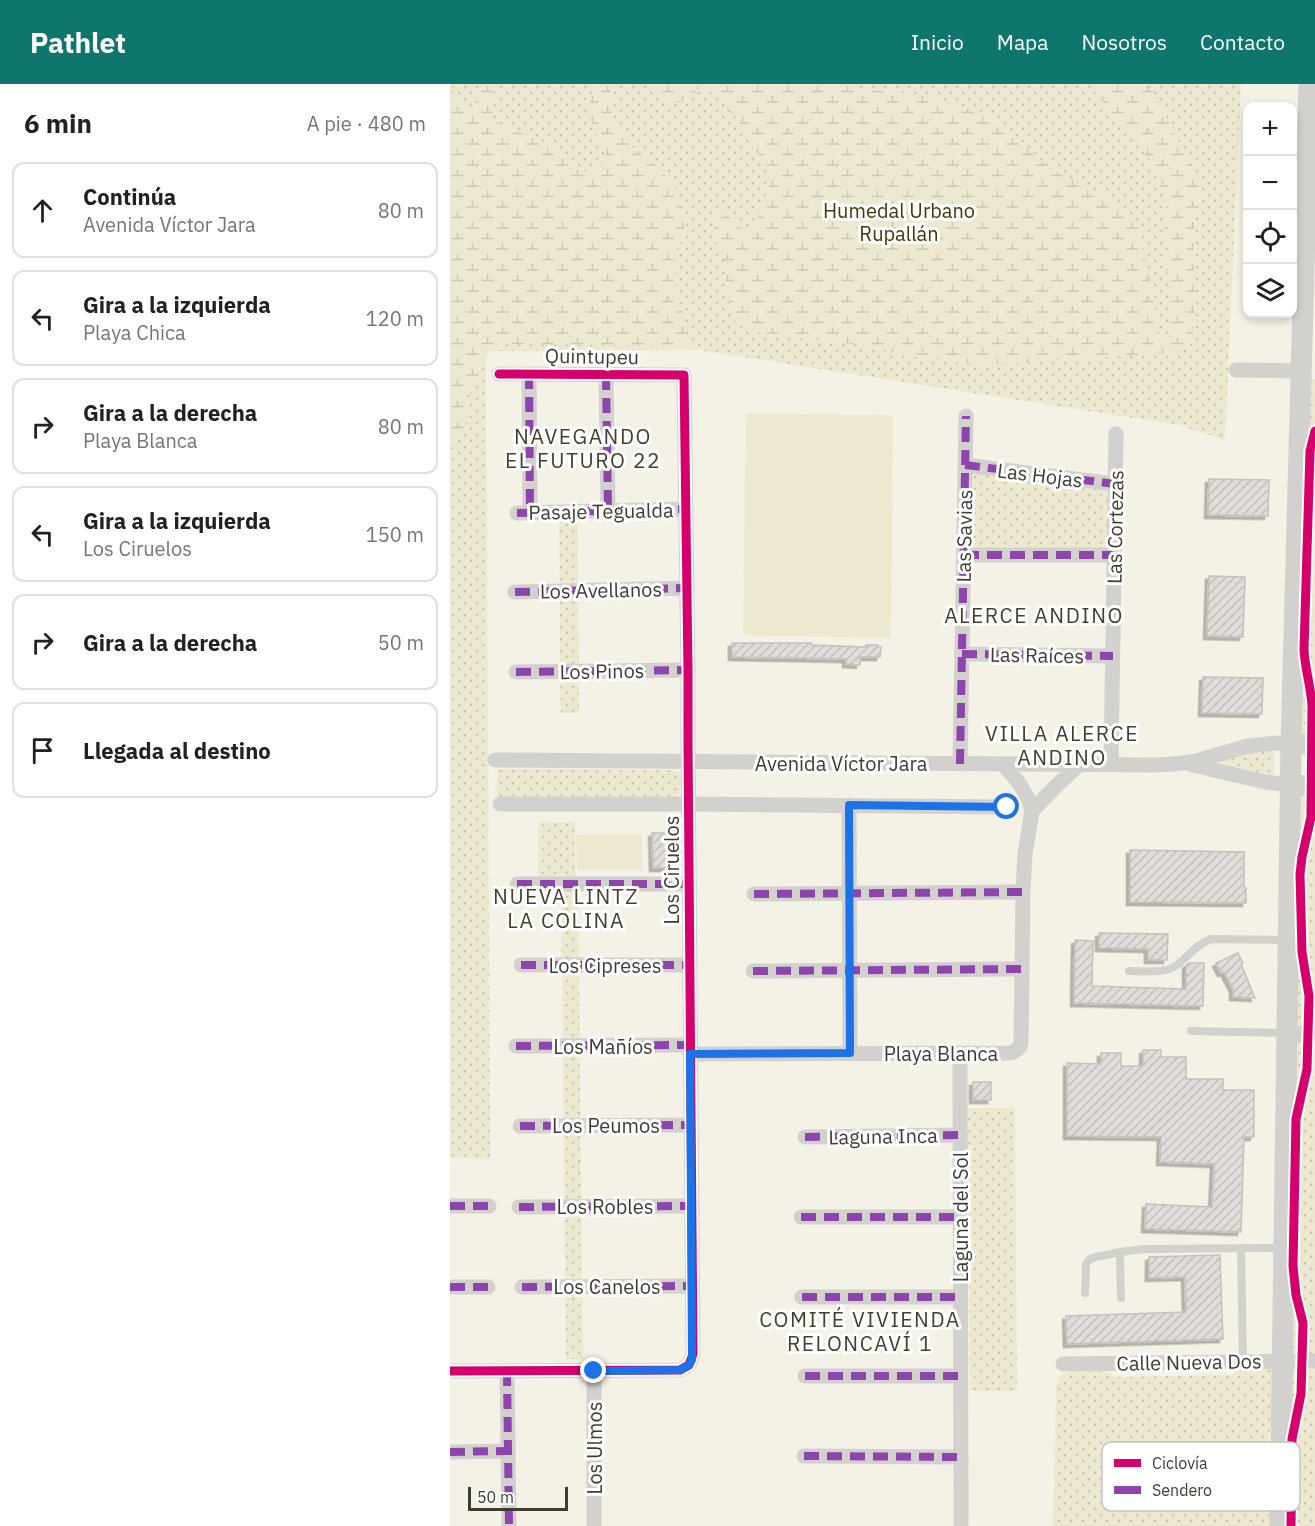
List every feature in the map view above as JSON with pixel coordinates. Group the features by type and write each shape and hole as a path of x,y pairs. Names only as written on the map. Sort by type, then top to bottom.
{"main road":[{"path":"1281,1442 1291,744 1308,372 1309,84"},
{"path":"1291,744 1315,744"},
{"path":"1290,784 1315,786"},
{"path":"1280,1511 1280,1526"}],"street":[{"path":"1236,370 1308,372"},
{"name":"Quintupeu","path":"499,374 684,375"},
{"name":"Pasaje Tegualda","path":"530,374 523,513 686,509"},
{"path":"606,375 608,511"},
{"name":"Los Ciruelos","path":"594,1371 680,1370 689,1365 693,1354 684,375"},
{"name":"Las Savias","path":"960,764 966,416"},
{"name":"Las Cortezas","path":"1111,765 1116,434"},
{"name":"Las Hojas","path":"965,465 1115,484"},
{"path":"964,555 1114,555"},
{"name":"Los Avellanos","path":"515,592 687,588"},
{"name":"Las Raíces","path":"962,654 1113,656"},
{"name":"Los Pinos","path":"516,672 688,670"},
{"name":"Avenida Víctor Jara","path":"495,760 1174,765 1248,746 1291,744"},
{"name":"Avenida Víctor Jara","path":"1191,762 1265,782 1290,784"},
{"path":"753,971 1022,969 1025,854 1032,811 1028,798 1019,783 1003,764"},
{"path":"1032,811 1080,764"},
{"path":"500,804 1007,807"},
{"path":"849,805 850,1053"},
{"path":"517,884 689,884"},
{"path":"754,894 1023,892"},
{"name":"Los Cipreses","path":"521,965 690,965"},
{"name":"Playa Blanca","path":"690,1050 1011,1053 1021,1044 1022,969"},
{"path":"1287,1033 1315,1033"},
{"name":"Los Mañíos","path":"516,1046 690,1050"},
{"name":"Laguna del Sol","path":"960,1053 961,1526"},
{"name":"Los Peumos","path":"520,1126 691,1125"},
{"name":"Laguna Inca","path":"805,1137 960,1135"},
{"path":"450,1206 489,1206"},
{"name":"Los Robles","path":"519,1207 692,1206"},
{"path":"801,1217 960,1217"},
{"name":"Los Canelos","path":"522,1287 692,1286"},
{"path":"450,1287 488,1287"},
{"path":"802,1297 960,1297"},
{"name":"Calle Nueva Dos","path":"1063,1364 1315,1361"},
{"path":"450,1371 594,1371"},
{"path":"507,1371 509,1526"},
{"name":"Los Ulmos","path":"594,1371 594,1526"},
{"path":"805,1376 960,1376"},
{"path":"450,1452 508,1451"},
{"path":"804,1456 961,1457"}],"lane":[{"path":"1129,971 1161,971 1175,967 1204,942 1211,939 1288,940"},
{"path":"1191,1031 1287,1033"},
{"path":"1241,1248 1243,1362"},
{"path":"1085,1293 1086,1265 1092,1258 1145,1249 1283,1248"},
{"path":"1120,1252 1121,1298"}],"green space":[{"path":"450,84 1241,84 1225,440 1178,425 698,350 486,351 490,1159 450,1158"},
{"path":"450,84 452,84 458,102 467,110 475,102 481,84 496,84 492,115 495,122 551,145 576,169 588,172 602,168 606,153 590,115 594,84 610,84 612,113 616,126 634,149 657,166 678,192 685,229 676,258 675,283 689,346 497,344 483,360 468,401 467,420 450,457"},
{"name":"Humedal Urbano Rupallán","path":"647,84 848,84 852,87 927,96 994,117 1043,162 1064,176 1112,198 1139,228 1160,336 1170,333 1164,232 1167,203 1149,159 1089,84 1145,84 1153,92 1199,184 1193,245 1196,305 1190,349 1166,353 1000,364 960,363 852,344 770,335 748,330 736,323 730,311 722,252 716,240 714,223 717,214 723,212 745,233 750,234 756,226 761,202 769,190 770,178 762,158 753,148 742,124 722,101 707,89 698,89 683,101 669,103 663,102"},
{"path":"1310,379 1315,379 1315,736 1300,734"},
{"path":"746,413 893,415 891,638 743,635"},
{"path":"975,472 1101,488 1109,495 1108,549 971,549 972,474"},
{"path":"559,517 578,517 578,584 560,584"},
{"path":"560,596 578,596 579,664 560,664"},
{"path":"560,676 579,676 579,713 561,713"},
{"path":"1274,751 1274,776 1234,767 1220,761 1240,754"},
{"path":"497,769 671,770 680,773 680,787 679,793 674,797 497,798"},
{"path":"1315,793 1315,1025 1296,1024 1298,794"},
{"path":"538,822 575,822 576,880 538,880"},
{"path":"642,834 642,870 577,870 576,835"},
{"path":"561,889 578,889 583,1359 566,1359"},
{"path":"1299,1039 1315,1039 1315,1353 1308,1355 1292,1353 1294,1042"},
{"path":"968,1108 1015,1108 1017,1391 970,1391"},
{"path":"1313,1367 1315,1369 1315,1526 1286,1526 1286,1511 1300,1511 1300,1442 1288,1442 1289,1369"},
{"path":"1239,1369 1273,1370 1275,1378 1269,1442 1102,1442 1102,1511 1271,1511 1271,1526 1053,1526 1056,1385 1061,1375 1069,1372 1104,1371 1113,1377 1232,1375"}],"building":[{"path":"1209,479 1269,480 1268,516 1208,515"},
{"path":"1209,576 1245,577 1243,637 1207,636"},
{"path":"732,643 811,643 811,645 866,647 866,645 878,645 881,647 880,657 860,657 860,665 846,664 846,659 732,657"},
{"path":"1203,677 1263,678 1262,714 1202,713"},
{"path":"652,833 670,833 670,868 653,868"},
{"path":"1130,850 1244,852 1246,903 1130,902"},
{"path":"1099,933 1168,934 1167,960 1148,960 1148,949 1099,948"},
{"path":"1075,940 1093,941 1092,986 1186,989 1186,965 1204,963 1203,1006 1074,1003"},
{"path":"1238,953 1255,998 1233,997 1233,989 1216,963"},
{"path":"1143,1050 1161,1050 1161,1057 1186,1057 1186,1079 1223,1079 1223,1090 1254,1090 1254,1137 1244,1137 1241,1232 1145,1229 1146,1204 1212,1207 1214,1164 1160,1162 1161,1137 1067,1136 1067,1063 1101,1064 1101,1053 1121,1053 1121,1066 1143,1066"},
{"path":"973,1082 991,1082 991,1100 973,1100"},
{"path":"1220,1255 1223,1339 1067,1344 1066,1316 1186,1312 1185,1277 1149,1278 1149,1257"}],"marked path":[{"path":"529,374 530,513"},
{"path":"606,375 608,511"},
{"path":"960,764 966,416"},
{"path":"965,465 1115,484"},
{"path":"517,513 686,509"},
{"path":"964,555 1114,555"},
{"path":"515,592 687,588"},
{"path":"962,654 1113,656"},
{"path":"516,672 688,670"},
{"path":"517,884 689,884"},
{"path":"754,894 1023,892"},
{"path":"521,965 690,965"},
{"path":"753,971 1022,969"},
{"path":"516,1046 690,1045"},
{"path":"520,1126 691,1125"},
{"path":"805,1137 960,1135"},
{"path":"450,1206 489,1206"},
{"path":"519,1207 691,1206"},
{"path":"801,1217 960,1217"},
{"path":"522,1287 692,1286"},
{"path":"450,1287 488,1287"},
{"path":"802,1297 960,1297"},
{"path":"507,1371 509,1526"},
{"path":"805,1376 960,1376"},
{"path":"450,1452 508,1451"},
{"path":"804,1456 961,1457"}],"cycle path":[{"path":"450,1371 680,1370 689,1365 693,1354 684,375 499,374"},
{"path":"1292,1442 1301,1394 1303,1323 1296,1295 1293,1266 1296,1119 1307,1069 1309,996 1302,952 1300,874 1311,817 1312,706 1304,650 1310,451 1315,431"},
{"path":"1291,1511 1291,1526"}],"district":[{"name":"NAVEGANDO EL FUTURO 22","path":"583,448"},
{"name":"ALERCE ANDINO","path":"1034,615"},
{"name":"VILLA ALERCE ANDINO","path":"1062,745"},
{"name":"NUEVA LINTZ LA COLINA","path":"566,908"},
{"name":"COMITÉ VIVIENDA RELONCAVÍ 1","path":"860,1331"}],"route":[{"path":"594,1371 680,1370 689,1365 692,1360 690,1054 850,1053 849,805 1007,807"}]}
